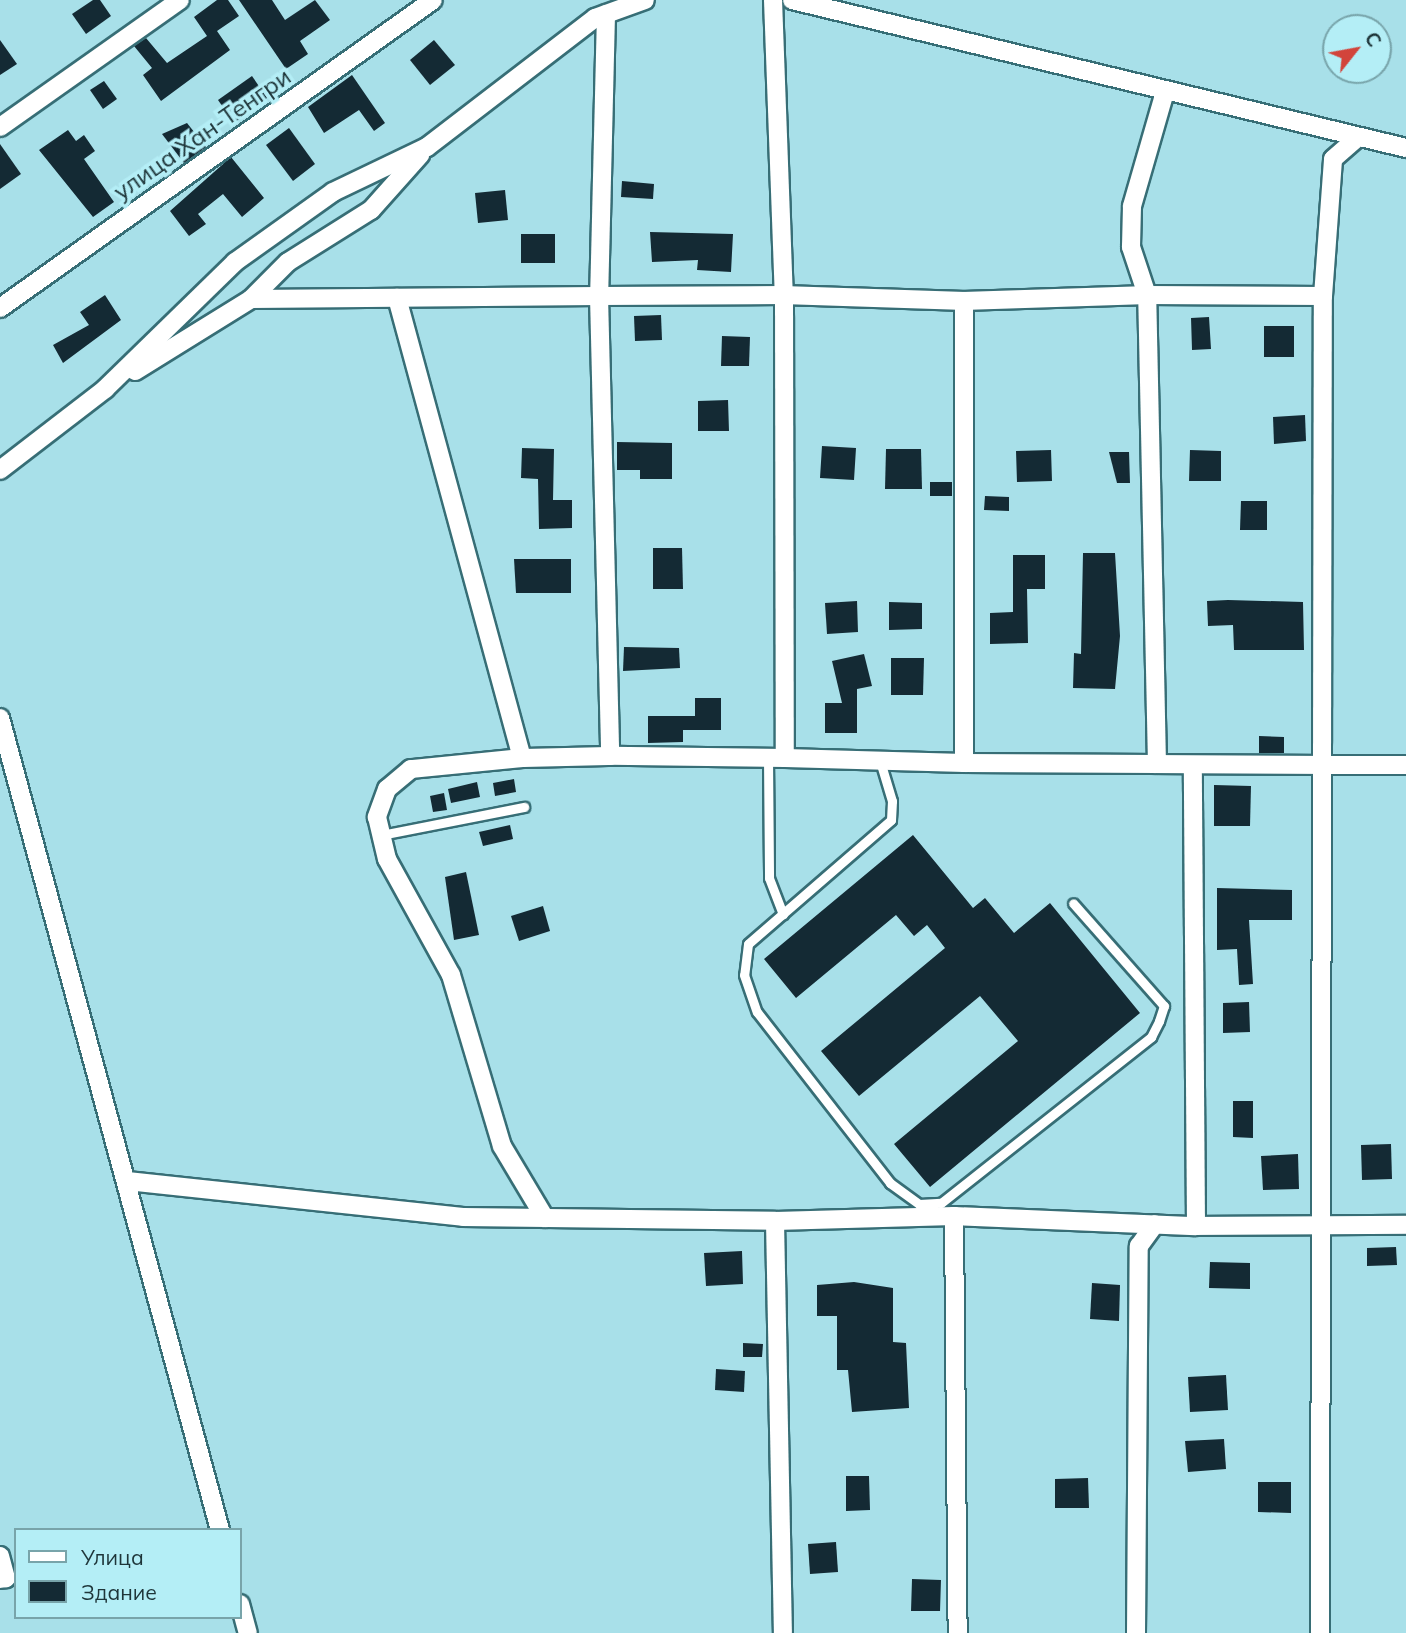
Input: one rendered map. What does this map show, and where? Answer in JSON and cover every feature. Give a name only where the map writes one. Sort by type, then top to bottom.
[{"type":"street","points":[[0,127],[180,0]]},
{"type":"street","name":"улица Хан-Тенгри","points":[[0,308],[433,0]]},
{"type":"street","points":[[0,470],[105,389],[251,299],[288,262],[371,210],[427,148],[606,14],[645,0]]},
{"type":"street","points":[[773,0],[785,295],[777,758]]},
{"type":"street","points":[[792,0],[1356,139],[1406,148]]},
{"type":"street","points":[[606,14],[599,296],[610,756]]},
{"type":"street","points":[[1157,764],[1147,295],[1131,247],[1132,206],[1165,92]]},
{"type":"street","points":[[1320,1633],[1323,296],[1333,159],[1356,139]]},
{"type":"street","points":[[105,389],[235,262],[333,192],[427,148]]},
{"type":"street","points":[[251,299],[785,295],[964,301],[1147,295],[1323,296]]},
{"type":"street","points":[[397,298],[523,758]]},
{"type":"street","points":[[964,301],[964,763]]},
{"type":"street","points":[[0,718],[219,1528]]},
{"type":"street","points":[[545,1218],[502,1146],[451,975],[387,859],[377,817],[387,789],[411,769],[523,758],[610,756],[964,763],[1406,765]]},
{"type":"street","points":[[1193,765],[1196,1226]]},
{"type":"street","points":[[127,1181],[463,1216],[775,1222],[954,1216],[1196,1226],[1406,1225]]},
{"type":"street","points":[[954,1216],[958,1633]]},
{"type":"street","points":[[775,1222],[783,1633]]},
{"type":"street","points":[[1136,1633],[1139,1246],[1155,1224]]},
{"type":"street","points":[[0,1556],[6,1578],[0,1579]]},
{"type":"street","points":[[242,1611],[248,1633]]},
{"type":"lane","points":[[777,758],[769,878],[783,915]]},
{"type":"lane","points":[[880,761],[892,801],[891,820],[748,944],[744,975],[757,1012],[890,1183],[919,1204],[940,1203],[1151,1037],[1160,1021],[1164,1006],[1073,903]]},
{"type":"lane","points":[[381,835],[524,807]]},
{"type":"building","points":[[93,0],[100,0],[111,16],[86,34],[72,14]]},
{"type":"building","points":[[217,0],[228,0],[239,16],[217,31],[230,50],[161,101],[143,75],[152,68],[134,46],[146,38],[167,63],[207,36],[194,17]]},
{"type":"building","points":[[239,0],[272,0],[285,20],[315,0],[330,20],[300,41],[308,54],[286,69]]},
{"type":"building","points":[[0,40],[17,64],[0,75]]},
{"type":"building","points":[[434,40],[455,65],[430,85],[410,60]]},
{"type":"building","points":[[352,75],[385,123],[374,131],[359,110],[324,133],[308,107]]},
{"type":"building","points":[[252,76],[267,98],[234,123],[218,100]]},
{"type":"building","points":[[104,81],[117,99],[103,109],[90,90]]},
{"type":"building","points":[[187,123],[206,147],[184,163],[162,134]]},
{"type":"building","points":[[289,128],[315,164],[293,181],[266,145]]},
{"type":"building","points":[[68,130],[76,141],[84,135],[95,151],[84,159],[114,202],[93,217],[39,150]]},
{"type":"building","points":[[0,144],[21,174],[0,189]]},
{"type":"building","points":[[231,157],[264,198],[242,217],[223,194],[198,214],[206,224],[189,236],[170,211]]},
{"type":"building","points":[[622,181],[654,184],[653,199],[621,197]]},
{"type":"building","points":[[505,190],[508,220],[478,223],[475,193]]},
{"type":"building","points":[[650,232],[733,234],[731,272],[697,270],[698,260],[652,262]]},
{"type":"building","points":[[521,234],[555,234],[555,263],[521,263]]},
{"type":"building","points":[[105,295],[121,320],[63,363],[53,345],[89,325],[80,312]]},
{"type":"building","points":[[661,315],[662,340],[635,341],[634,316]]},
{"type":"building","points":[[1209,317],[1211,349],[1192,350],[1191,318]]},
{"type":"building","points":[[1264,326],[1294,326],[1294,357],[1264,357]]},
{"type":"building","points":[[722,336],[750,337],[749,366],[721,366]]},
{"type":"building","points":[[728,400],[729,431],[698,431],[698,401]]},
{"type":"building","points":[[1305,415],[1306,441],[1274,444],[1273,417]]},
{"type":"building","points":[[617,442],[672,443],[672,479],[640,479],[640,470],[617,470]]},
{"type":"building","points":[[822,446],[856,448],[854,480],[820,478]]},
{"type":"building","points":[[522,448],[554,449],[553,500],[572,500],[572,528],[539,529],[538,479],[521,478]]},
{"type":"building","points":[[886,449],[921,449],[922,489],[885,489]]},
{"type":"building","points":[[1051,450],[1052,481],[1017,482],[1016,451]]},
{"type":"building","points":[[1190,450],[1221,451],[1221,481],[1189,481]]},
{"type":"building","points":[[1109,452],[1129,452],[1130,483],[1117,483]]},
{"type":"building","points":[[930,482],[952,482],[952,496],[930,496]]},
{"type":"building","points":[[985,496],[1009,497],[1009,511],[984,510]]},
{"type":"building","points":[[1241,501],[1267,501],[1267,530],[1240,530]]},
{"type":"building","points":[[653,548],[682,548],[683,589],[653,589]]},
{"type":"building","points":[[1083,553],[1115,553],[1120,636],[1115,689],[1073,688],[1074,653],[1081,654]]},
{"type":"building","points":[[1013,555],[1045,555],[1045,589],[1027,589],[1028,643],[990,644],[990,613],[1013,612]]},
{"type":"building","points":[[514,559],[571,559],[571,593],[516,593]]},
{"type":"building","points":[[857,601],[858,632],[827,634],[825,603]]},
{"type":"building","points":[[1207,601],[1303,602],[1304,650],[1234,650],[1233,625],[1208,626]]},
{"type":"building","points":[[889,602],[922,603],[922,629],[889,630]]},
{"type":"building","points":[[624,647],[679,648],[680,668],[623,671]]},
{"type":"building","points":[[864,654],[872,686],[857,689],[857,733],[825,733],[825,703],[842,703],[832,661]]},
{"type":"building","points":[[891,658],[924,658],[923,695],[891,695]]},
{"type":"building","points":[[695,698],[721,698],[721,730],[683,730],[683,742],[648,743],[648,716],[695,716]]},
{"type":"building","points":[[1259,736],[1284,737],[1284,753],[1259,753]]},
{"type":"building","points":[[514,779],[516,792],[495,796],[493,783]]},
{"type":"building","points":[[477,782],[480,797],[451,803],[448,789]]},
{"type":"building","points":[[1214,785],[1251,786],[1250,826],[1214,826]]},
{"type":"building","points":[[444,793],[447,810],[433,812],[430,796]]},
{"type":"building","points":[[510,825],[513,839],[483,846],[479,832]]},
{"type":"building","points":[[913,835],[973,908],[985,898],[1014,933],[1050,903],[1140,1013],[930,1187],[894,1144],[1018,1041],[980,996],[859,1096],[821,1051],[945,948],[927,925],[914,936],[896,915],[796,998],[764,959]]},
{"type":"building","points":[[466,872],[479,935],[454,940],[445,877]]},
{"type":"building","points":[[1217,888],[1292,890],[1292,920],[1249,920],[1253,984],[1239,985],[1237,949],[1217,950]]},
{"type":"building","points":[[543,906],[550,931],[519,941],[511,916]]},
{"type":"building","points":[[1249,1002],[1250,1032],[1223,1033],[1223,1003]]},
{"type":"building","points":[[1233,1101],[1253,1101],[1253,1138],[1233,1137]]},
{"type":"building","points":[[1391,1144],[1392,1179],[1362,1180],[1361,1145]]},
{"type":"building","points":[[1298,1154],[1299,1189],[1263,1190],[1261,1156]]},
{"type":"building","points":[[1396,1247],[1397,1265],[1367,1266],[1367,1248]]},
{"type":"building","points":[[742,1251],[743,1284],[706,1286],[704,1253]]},
{"type":"building","points":[[1210,1262],[1250,1263],[1250,1289],[1209,1288]]},
{"type":"building","points":[[854,1282],[893,1288],[893,1342],[906,1343],[909,1408],[852,1412],[848,1370],[837,1370],[837,1316],[817,1316],[817,1285]]},
{"type":"building","points":[[1092,1283],[1120,1285],[1119,1321],[1090,1319]]},
{"type":"building","points":[[743,1343],[763,1344],[762,1357],[743,1357]]},
{"type":"building","points":[[716,1369],[745,1371],[744,1392],[715,1390]]},
{"type":"building","points":[[1226,1375],[1228,1410],[1190,1412],[1188,1377]]},
{"type":"building","points":[[1224,1439],[1226,1469],[1188,1472],[1185,1441]]},
{"type":"building","points":[[846,1476],[869,1476],[870,1510],[846,1511]]},
{"type":"building","points":[[1088,1478],[1089,1508],[1055,1508],[1055,1479]]},
{"type":"building","points":[[1258,1482],[1291,1482],[1291,1513],[1258,1512]]},
{"type":"building","points":[[836,1542],[838,1572],[810,1574],[808,1544]]},
{"type":"building","points":[[912,1579],[941,1580],[940,1611],[911,1611]]}]
